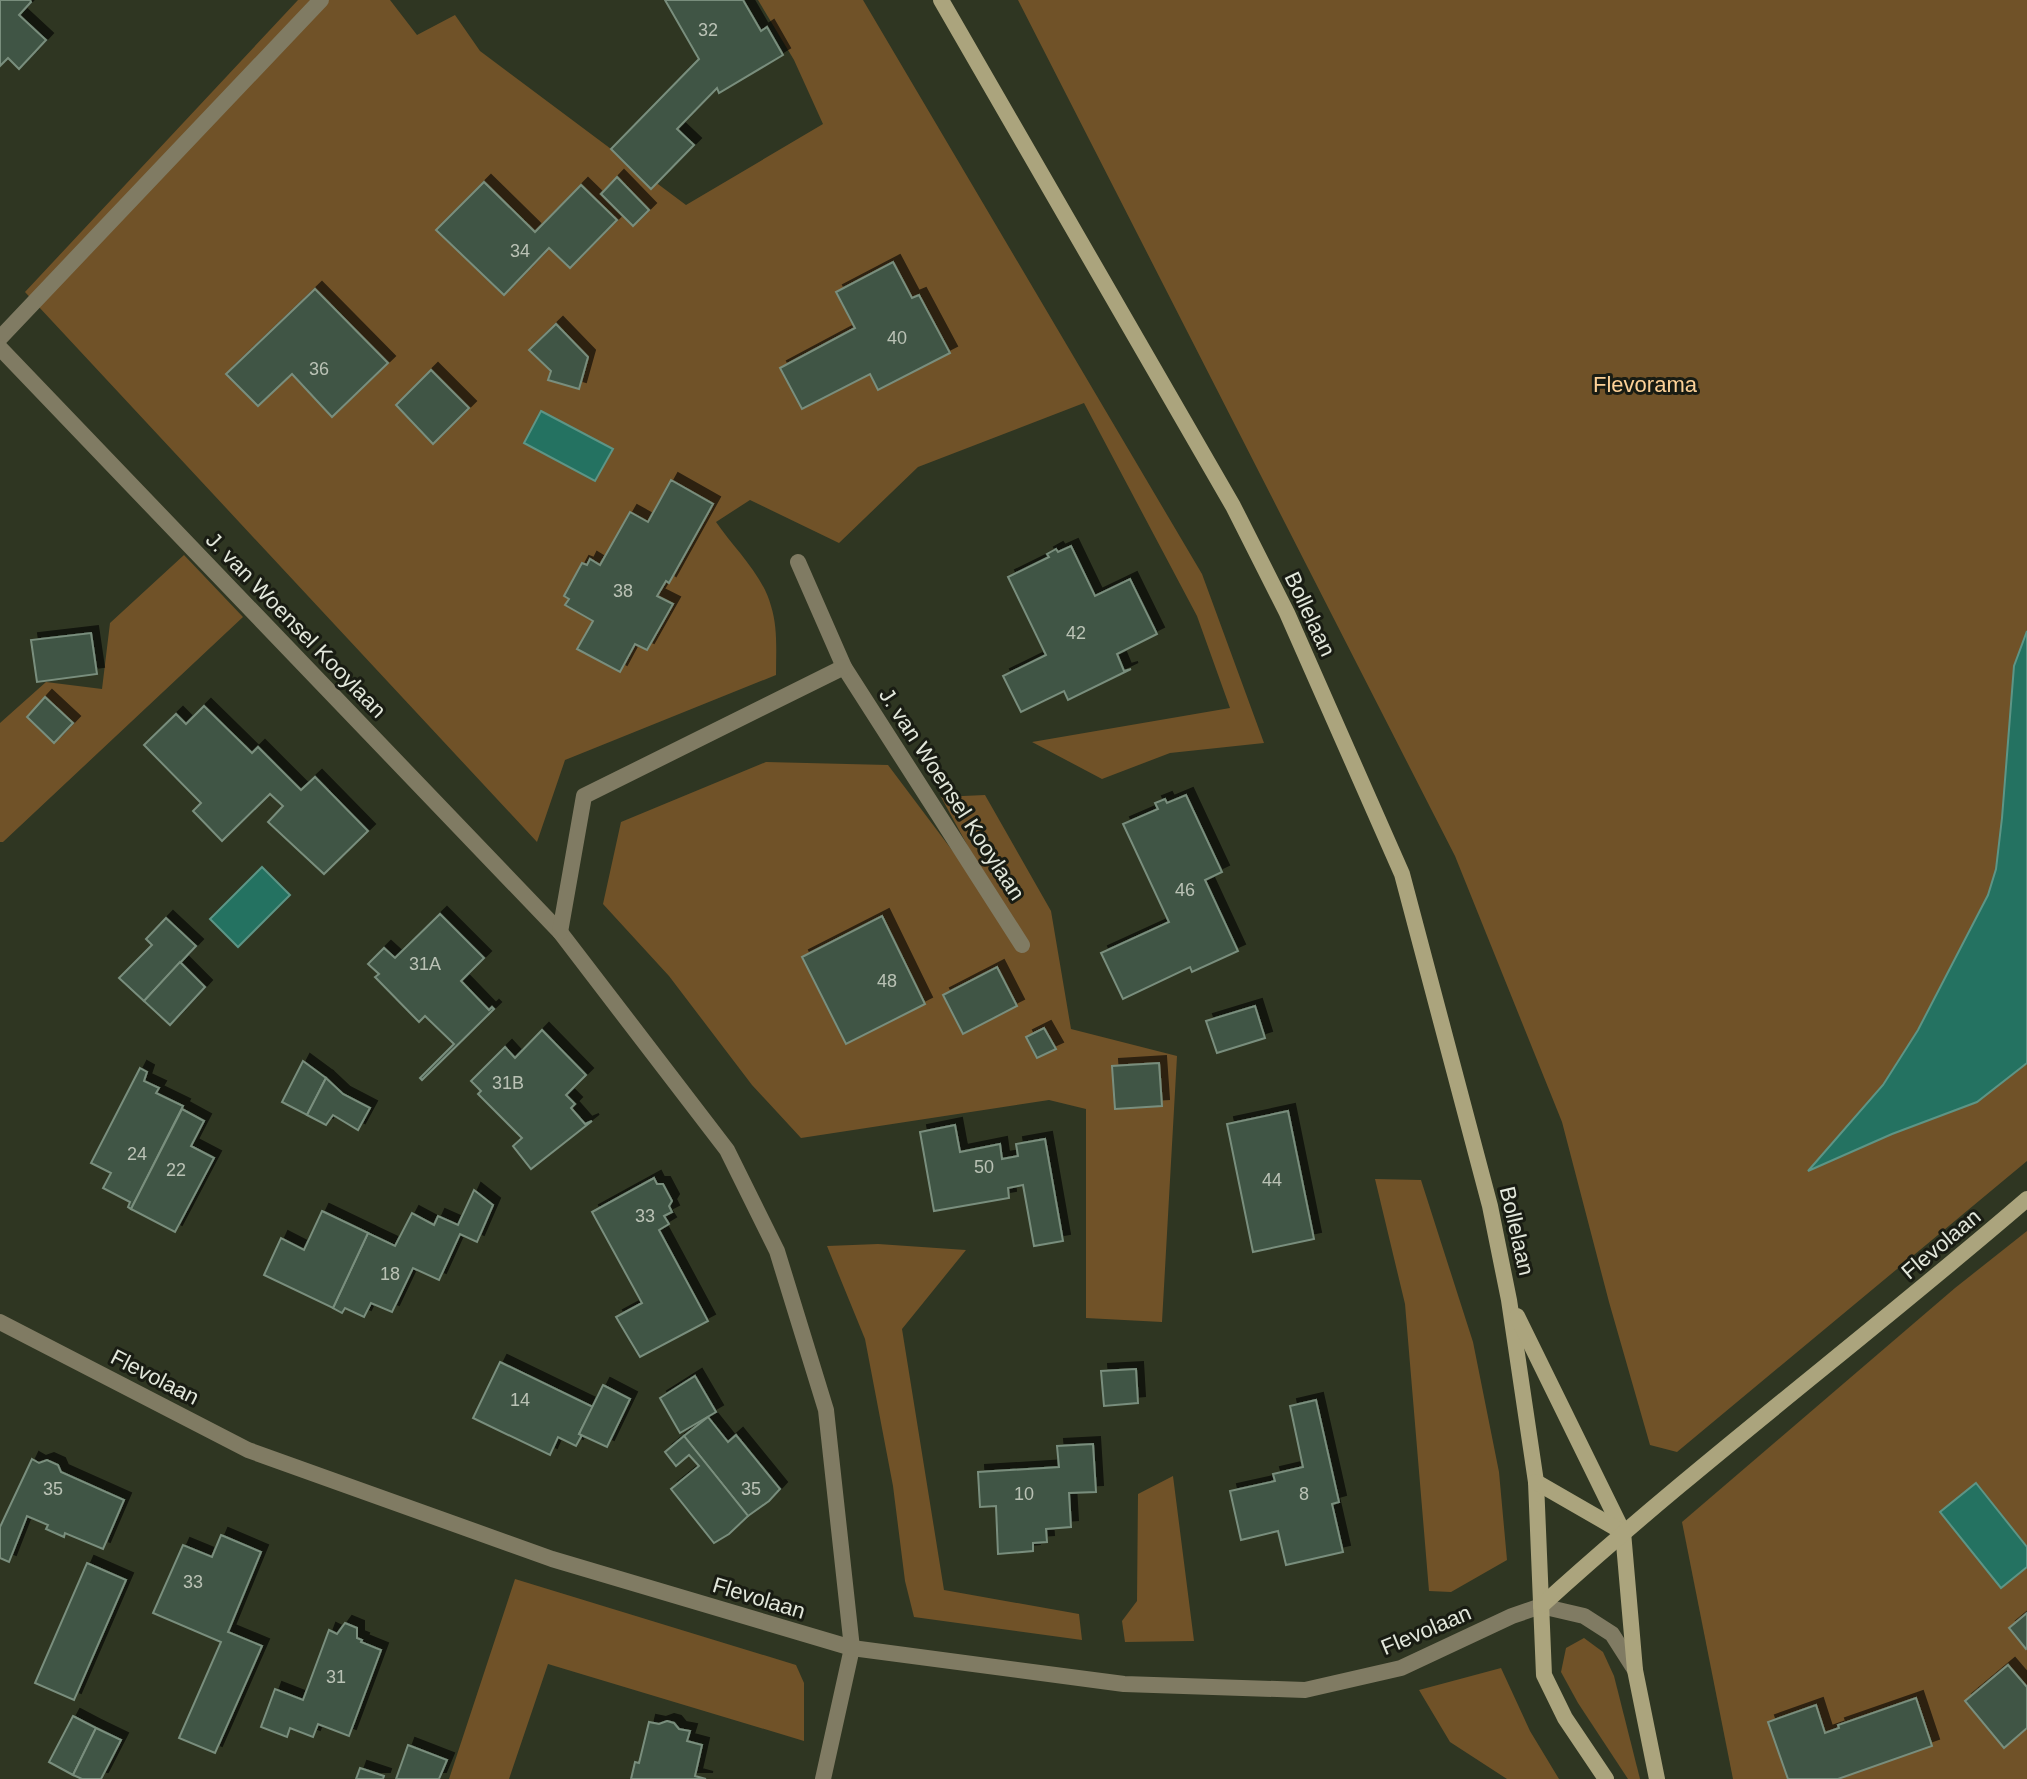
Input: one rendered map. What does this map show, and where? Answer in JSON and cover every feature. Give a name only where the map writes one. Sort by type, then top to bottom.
[{"type":"main road","name":"Bollelaan","points":[[941,0],[1233,506],[1287,613],[1402,874],[1490,1206],[1509,1300],[1536,1482],[1544,1675],[1565,1718],[1606,1779]]},
{"type":"main road","name":"Flevolaan","points":[[1541,1606],[1623,1532],[1920,1291],[2027,1199]]},
{"type":"main road","name":"Bollelaan","points":[[1509,1300],[1623,1532]]},
{"type":"main road","points":[[1536,1482],[1623,1532],[1635,1670],[1657,1779]]},
{"type":"street","points":[[0,338],[321,0]]},
{"type":"street","name":"J. van Woensel Kooylaan","points":[[0,348],[560,932],[727,1150],[777,1251],[826,1410],[852,1648],[823,1779]]},
{"type":"street","name":"J. van Woensel Kooylaan","points":[[798,562],[844,667],[1022,945]]},
{"type":"street","points":[[560,932],[584,796],[844,667]]},
{"type":"street","name":"Flevolaan","points":[[0,1322],[248,1450],[552,1559],[852,1648],[1124,1684],[1305,1690],[1401,1668],[1512,1616],[1541,1606]]},
{"type":"street","points":[[1541,1606],[1584,1616],[1612,1634],[1635,1670]]},
{"type":"green space","points":[[298,0],[390,0],[417,35],[455,15],[480,51],[686,205],[823,124],[794,60],[758,0],[863,0],[1202,574],[1264,743],[1170,753],[1102,779],[1032,742],[1230,708],[1197,616],[1084,403],[918,467],[839,543],[750,500],[716,522],[755,572],[767,595],[775,623],[776,675],[565,760],[537,842],[25,292]]},
{"type":"green space","name":"Flevorama","points":[[1018,0],[2027,0],[2027,1161],[1677,1452],[1650,1445],[1562,1122],[1455,856]]},
{"type":"green space","points":[[184,555],[243,617],[0,842],[0,723],[46,682],[102,689],[110,623]]},
{"type":"green space","points":[[766,762],[888,765],[1018,938],[941,797],[985,795],[1051,911],[1071,1029],[1177,1056],[1162,1322],[1086,1318],[1086,1109],[1049,1100],[801,1138],[752,1085],[669,976],[603,904],[621,822]]},
{"type":"green space","points":[[1375,1179],[1421,1180],[1473,1342],[1499,1472],[1507,1560],[1451,1592],[1429,1591],[1405,1304]]},
{"type":"green space","points":[[2027,1231],[2027,1779],[1733,1779],[1682,1522],[1955,1288]]},
{"type":"green space","points":[[878,1244],[966,1250],[902,1329],[944,1590],[1079,1614],[1082,1640],[914,1617],[905,1581],[893,1486],[865,1339],[827,1246]]},
{"type":"green space","points":[[1173,1476],[1194,1641],[1125,1642],[1122,1621],[1137,1601],[1138,1494]]},
{"type":"green space","points":[[515,1579],[796,1665],[804,1683],[804,1741],[548,1664],[509,1779],[449,1779]]},
{"type":"green space","points":[[1584,1638],[1603,1652],[1614,1676],[1640,1779],[1628,1779],[1561,1672],[1566,1648]]},
{"type":"green space","points":[[1501,1668],[1530,1731],[1559,1779],[1507,1779],[1450,1742],[1419,1690]]},
{"type":"water","points":[[541,411],[613,449],[595,481],[524,443]]},
{"type":"water","points":[[2027,631],[2027,1063],[1977,1102],[1892,1134],[1808,1171],[1883,1085],[1918,1030],[1988,895],[1996,869],[2002,818],[2014,666]]},
{"type":"water","points":[[262,867],[290,895],[238,947],[210,919]]},
{"type":"water","points":[[1976,1483],[2027,1547],[2027,1567],[2001,1588],[1940,1512]]},
{"type":"building","points":[[0,0],[30,0],[19,15],[46,40],[19,69],[8,58],[0,66]]},
{"type":"building","points":[[665,0],[743,0],[761,31],[767,27],[783,55],[719,93],[717,88],[677,129],[694,145],[651,189],[611,149],[699,59]]},
{"type":"building","points":[[617,177],[649,210],[633,226],[601,194]]},
{"type":"building","points":[[484,182],[535,232],[581,185],[617,220],[570,268],[549,248],[504,295],[436,230]]},
{"type":"building","points":[[893,262],[912,298],[919,295],[950,353],[878,390],[870,374],[802,409],[780,368],[855,328],[836,292]]},
{"type":"building","points":[[315,289],[388,363],[332,417],[292,374],[258,406],[226,374]]},
{"type":"building","points":[[556,324],[588,357],[579,389],[548,380],[551,371],[529,350]]},
{"type":"building","points":[[431,370],[469,408],[433,444],[396,405]]},
{"type":"building","points":[[671,480],[713,504],[669,583],[666,581],[657,596],[673,604],[647,650],[635,644],[620,672],[577,649],[593,621],[565,605],[569,599],[564,596],[582,563],[587,565],[590,559],[600,565],[630,512],[648,522]]},
{"type":"building","points":[[1071,546],[1095,596],[1130,579],[1157,634],[1117,654],[1124,671],[1131,669],[1068,700],[1064,691],[1021,712],[1003,676],[1046,655],[1008,577],[1049,557],[1047,554],[1056,549],[1058,552]]},
{"type":"building","points":[[91,633],[97,674],[37,682],[31,640]]},
{"type":"building","points":[[45,697],[73,723],[54,743],[27,717]]},
{"type":"building","points":[[204,706],[252,753],[258,747],[301,790],[315,777],[368,831],[324,874],[268,822],[283,806],[270,794],[222,841],[193,811],[201,803],[144,745],[176,714],[186,724]]},
{"type":"building","points":[[1186,795],[1222,872],[1205,880],[1238,951],[1192,972],[1190,967],[1123,999],[1101,953],[1169,922],[1123,824],[1158,809],[1155,803],[1165,799],[1167,803]]},
{"type":"building","points":[[440,914],[484,958],[461,981],[489,1010],[494,1009],[422,1080],[420,1078],[454,1044],[425,1016],[419,1022],[375,977],[379,974],[368,964],[384,948],[395,958]]},
{"type":"building","points":[[882,916],[925,1004],[846,1044],[802,957]]},
{"type":"building","points":[[166,918],[196,946],[144,1001],[119,978],[152,945],[146,939]]},
{"type":"building","points":[[180,962],[205,987],[170,1025],[144,1001]]},
{"type":"building","points":[[997,967],[1017,1006],[963,1034],[943,995]]},
{"type":"building","points":[[1255,1006],[1265,1038],[1217,1053],[1206,1021]]},
{"type":"building","points":[[1044,1028],[1056,1049],[1037,1058],[1026,1037]]},
{"type":"building","points":[[542,1030],[586,1075],[566,1095],[575,1104],[571,1108],[585,1124],[592,1121],[531,1169],[513,1146],[522,1138],[478,1094],[481,1091],[471,1081],[505,1047],[515,1058]]},
{"type":"building","points":[[303,1061],[326,1078],[307,1115],[282,1102]]},
{"type":"building","points":[[1159,1063],[1162,1106],[1115,1109],[1112,1066]]},
{"type":"building","points":[[140,1068],[147,1072],[144,1081],[159,1088],[156,1093],[183,1106],[131,1209],[128,1207],[130,1202],[103,1188],[111,1173],[91,1163]]},
{"type":"building","points":[[326,1078],[343,1094],[370,1108],[358,1130],[333,1115],[326,1125],[307,1115]]},
{"type":"building","points":[[182,1109],[204,1121],[191,1146],[214,1158],[175,1232],[131,1209]]},
{"type":"building","points":[[1288,1111],[1314,1239],[1253,1252],[1227,1124]]},
{"type":"building","points":[[955,1125],[960,1152],[1000,1144],[1002,1159],[1018,1156],[1016,1144],[1045,1139],[1063,1241],[1034,1246],[1023,1185],[1008,1188],[1009,1198],[934,1211],[920,1132]]},
{"type":"building","points":[[654,1178],[657,1184],[663,1184],[672,1201],[669,1206],[672,1212],[664,1216],[669,1224],[659,1230],[708,1321],[640,1357],[616,1317],[642,1303],[592,1212]]},
{"type":"building","points":[[474,1190],[493,1205],[477,1242],[460,1234],[439,1280],[413,1268],[392,1312],[371,1303],[364,1317],[345,1308],[342,1313],[333,1308],[368,1233],[395,1246],[412,1213],[434,1225],[438,1216],[458,1225]]},
{"type":"building","points":[[322,1211],[368,1233],[333,1308],[264,1275],[281,1238],[304,1250]]},
{"type":"building","points":[[500,1362],[593,1407],[576,1446],[558,1437],[550,1455],[473,1418]]},
{"type":"building","points":[[1136,1369],[1138,1403],[1104,1406],[1101,1371]]},
{"type":"building","points":[[695,1376],[716,1412],[680,1433],[660,1398]]},
{"type":"building","points":[[603,1385],[630,1399],[607,1447],[579,1434]]},
{"type":"building","points":[[1316,1400],[1339,1502],[1332,1504],[1343,1552],[1286,1565],[1278,1531],[1241,1540],[1230,1491],[1275,1481],[1273,1474],[1303,1467],[1290,1406]]},
{"type":"building","points":[[708,1417],[728,1442],[736,1435],[780,1489],[748,1516],[684,1436]]},
{"type":"building","points":[[684,1436],[748,1516],[714,1543],[671,1489],[699,1466],[689,1455],[676,1466],[665,1452]]},
{"type":"building","points":[[1093,1444],[1096,1492],[1069,1493],[1071,1527],[1046,1529],[1047,1542],[1033,1543],[1033,1551],[998,1554],[996,1506],[980,1507],[978,1472],[1059,1467],[1057,1446]]},
{"type":"building","points":[[32,1459],[39,1463],[47,1460],[58,1465],[61,1472],[124,1500],[103,1549],[65,1533],[64,1537],[46,1529],[48,1525],[27,1516],[9,1562],[0,1558],[0,1527]]},
{"type":"building","points":[[221,1535],[261,1552],[228,1632],[262,1646],[215,1753],[179,1738],[221,1642],[153,1613],[183,1545],[212,1557]]},
{"type":"building","points":[[87,1563],[126,1580],[74,1700],[35,1683]]},
{"type":"building","points":[[2027,1613],[2027,1648],[2026,1649],[2009,1628]]},
{"type":"building","points":[[345,1623],[357,1628],[357,1638],[361,1642],[381,1650],[349,1736],[318,1724],[313,1737],[290,1728],[287,1737],[261,1727],[275,1689],[303,1700],[329,1630],[337,1634]]},
{"type":"building","points":[[2008,1665],[2027,1687],[2027,1728],[2004,1748],[1965,1701]]},
{"type":"building","points":[[1916,1698],[1932,1746],[1838,1779],[1788,1779],[1768,1722],[1816,1705],[1825,1733],[1839,1728],[1838,1725]]},
{"type":"building","points":[[73,1716],[96,1728],[73,1775],[49,1762]]},
{"type":"building","points":[[667,1721],[679,1729],[690,1731],[687,1741],[702,1745],[695,1776],[706,1779],[631,1779],[635,1762],[639,1763],[649,1722],[659,1724]]},
{"type":"building","points":[[96,1728],[121,1740],[101,1779],[82,1779],[73,1775]]},
{"type":"building","points":[[408,1745],[447,1760],[439,1779],[396,1779]]},
{"type":"building","points":[[360,1768],[384,1776],[383,1779],[356,1779]]}]
